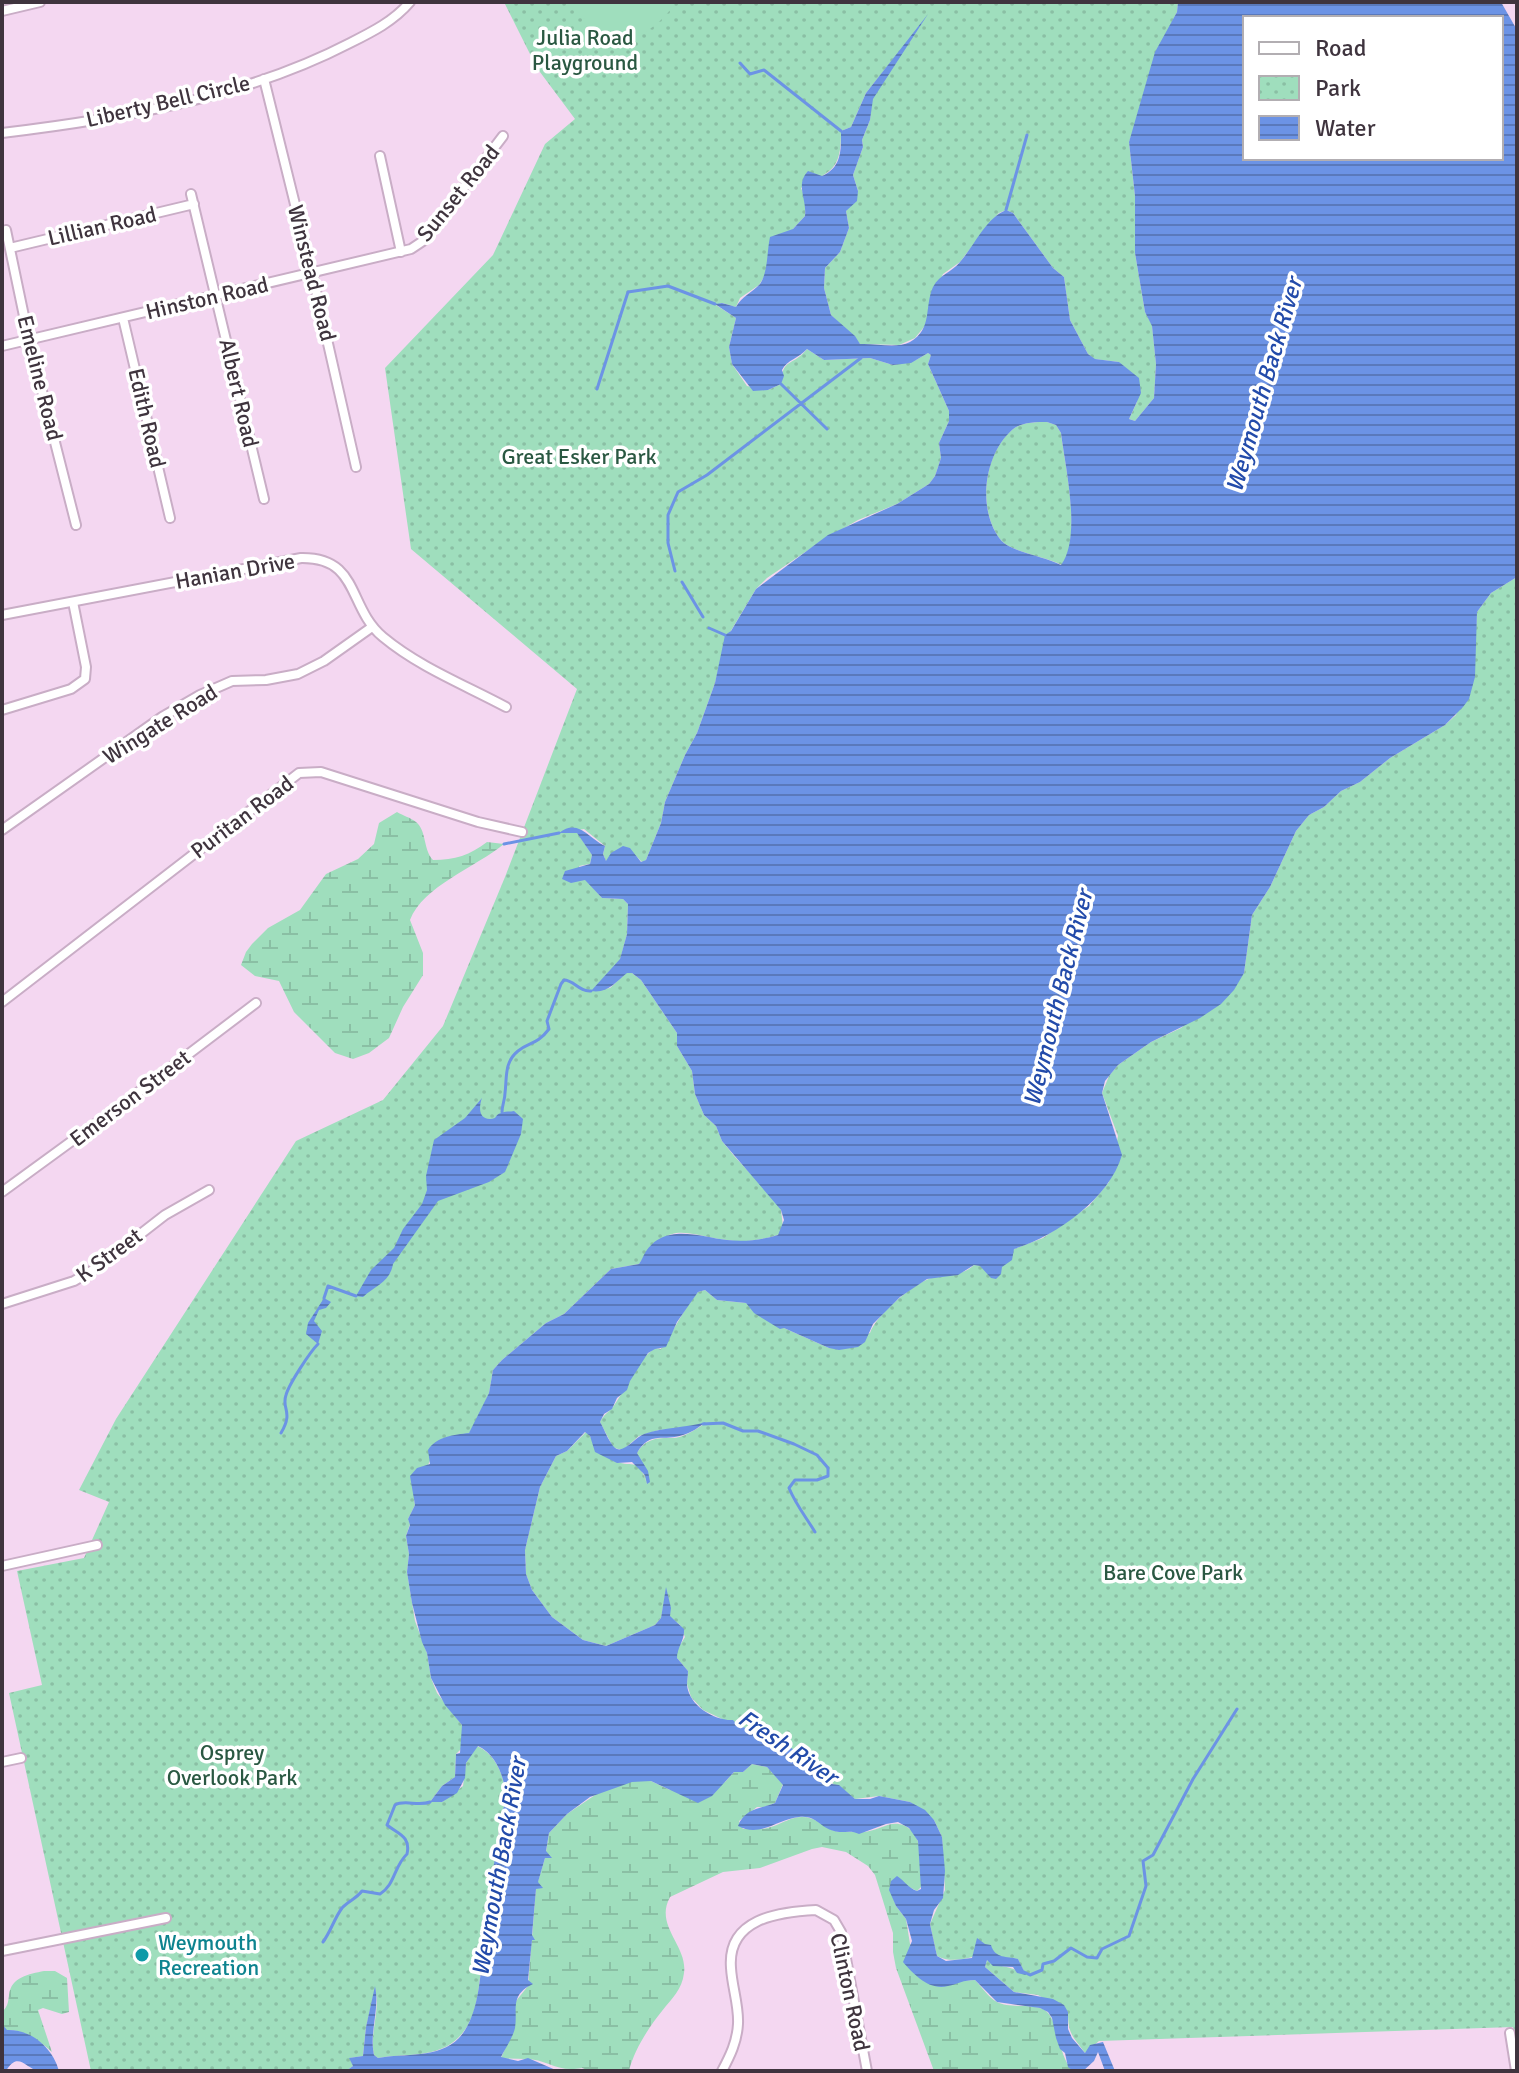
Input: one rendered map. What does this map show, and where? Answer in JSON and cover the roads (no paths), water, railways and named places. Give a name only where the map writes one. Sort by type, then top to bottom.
[{"type":"street","points":[[2,11],[40,2]]},
{"type":"street","name":"Liberty Bell Circle","points":[[2,133],[187,101],[264,79],[357,40],[390,21],[410,2]]},
{"type":"street","name":"Winstead Road","points":[[264,79],[356,467]]},
{"type":"street","name":"Sunset Road","points":[[411,249],[423,241],[503,136]]},
{"type":"street","points":[[380,156],[401,252]]},
{"type":"street","name":"Albert Road","points":[[191,194],[264,499]]},
{"type":"street","name":"Lillian Road","points":[[10,248],[194,204]]},
{"type":"street","name":"Emeline Road","points":[[6,230],[29,340],[76,525]]},
{"type":"street","name":"Hinston Road","points":[[2,346],[411,249]]},
{"type":"street","name":"Edith Road","points":[[123,318],[170,518]]},
{"type":"street","name":"Hanian Drive","points":[[2,615],[285,561],[318,558],[339,568],[347,577],[372,627],[413,658],[506,707]]},
{"type":"street","points":[[2,710],[71,689],[85,679],[86,667],[73,602]]},
{"type":"street","name":"Wingate Road","points":[[2,830],[162,717],[200,695],[232,681],[298,674],[324,661],[372,627]]},
{"type":"street","name":"Puritan Road","points":[[2,1002],[299,773],[321,772],[478,822],[522,832]]},
{"type":"street","name":"Emerson Street","points":[[2,1192],[256,1003]]},
{"type":"street","name":"K Street","points":[[2,1304],[74,1281],[98,1267],[165,1215],[209,1190]]},
{"type":"street","points":[[2,1566],[97,1545]]},
{"type":"street","points":[[2,1762],[21,1758]]},
{"type":"street","name":"Clinton Road","points":[[722,2071],[736,2042],[738,2025],[730,1956],[735,1938],[758,1920],[816,1910],[834,1920],[841,1932],[867,2071]]},
{"type":"street","points":[[2,1951],[166,1918]]},
{"type":"street","points":[[1510,2033],[1516,2071]]},
{"type":"water","points":[[1178,2],[1501,2],[1517,30],[1517,577],[1491,593],[1477,612],[1475,677],[1469,699],[1445,725],[1390,758],[1309,815],[1296,831],[1270,887],[1252,915],[1244,973],[1234,990],[1221,1004],[1200,1018],[1151,1042],[1118,1065],[1105,1081],[1102,1093],[1122,1155],[1106,1186],[1079,1214],[1047,1235],[1014,1249],[1012,1260],[1002,1267],[996,1279],[974,1265],[958,1275],[927,1279],[900,1297],[873,1324],[865,1342],[858,1347],[829,1348],[780,1329],[754,1313],[746,1303],[717,1300],[705,1290],[698,1292],[677,1322],[666,1347],[648,1353],[627,1390],[617,1398],[600,1422],[612,1444],[620,1449],[644,1434],[706,1422],[686,1434],[652,1439],[642,1446],[637,1453],[648,1471],[650,1482],[647,1484],[645,1475],[632,1462],[617,1463],[595,1452],[590,1436],[585,1432],[567,1451],[556,1456],[540,1487],[525,1550],[526,1574],[532,1590],[552,1617],[583,1640],[606,1646],[655,1625],[661,1618],[666,1587],[670,1616],[684,1629],[677,1658],[688,1671],[689,1693],[698,1706],[718,1718],[733,1720],[739,1727],[762,1729],[807,1759],[832,1784],[839,1785],[855,1799],[879,1796],[910,1802],[925,1810],[942,1837],[945,1871],[943,1898],[934,1910],[930,1924],[937,1956],[946,1961],[972,1958],[977,1938],[991,1945],[998,1955],[1018,1959],[1026,1975],[1017,1973],[1013,1967],[993,1966],[987,1960],[985,1967],[1014,1992],[1053,1999],[1064,2005],[1072,2038],[1085,2053],[1090,2045],[1103,2042],[1115,2071],[1105,2071],[1098,2052],[1094,2061],[1083,2071],[1073,2071],[1068,2067],[1048,2012],[997,2002],[975,1980],[941,1987],[929,1984],[917,1977],[903,1962],[912,1941],[906,1919],[889,1890],[891,1881],[897,1876],[914,1890],[921,1889],[918,1841],[909,1828],[898,1822],[859,1834],[837,1832],[805,1817],[791,1818],[754,1830],[738,1826],[749,1812],[775,1803],[783,1785],[767,1767],[752,1764],[743,1772],[734,1772],[712,1796],[698,1803],[651,1781],[632,1782],[590,1797],[567,1814],[549,1833],[546,1851],[552,1858],[545,1858],[538,1882],[543,1888],[536,1889],[532,1935],[535,1940],[532,1940],[528,1980],[533,1984],[520,1993],[516,2003],[515,2028],[501,2057],[518,2061],[528,2058],[558,2071],[346,2071],[353,2066],[349,2058],[363,2056],[375,1986],[373,2046],[374,2055],[378,2058],[441,2049],[451,2045],[465,2030],[479,1989],[482,1954],[489,1928],[488,1891],[505,1801],[500,1770],[489,1753],[478,1746],[466,1763],[465,1778],[457,1793],[442,1802],[430,1802],[442,1786],[455,1777],[462,1725],[445,1705],[431,1678],[412,1603],[406,1536],[410,1525],[408,1519],[415,1505],[410,1476],[417,1468],[430,1464],[428,1450],[436,1442],[469,1433],[489,1393],[493,1370],[502,1360],[546,1323],[564,1314],[611,1269],[639,1264],[653,1243],[672,1234],[734,1241],[753,1240],[778,1235],[784,1220],[781,1210],[704,1115],[695,1094],[692,1071],[677,1046],[677,1033],[641,980],[627,973],[607,989],[591,991],[620,959],[627,934],[628,904],[623,899],[602,898],[585,880],[571,883],[562,879],[565,871],[590,864],[592,855],[577,833],[559,833],[572,828],[583,831],[605,846],[603,854],[606,861],[611,853],[623,846],[630,848],[641,862],[646,860],[661,823],[665,802],[697,733],[715,683],[725,635],[731,631],[756,589],[828,535],[897,504],[929,484],[941,458],[939,443],[949,421],[949,411],[928,364],[931,355],[928,353],[911,363],[893,365],[870,358],[824,360],[807,349],[784,367],[781,384],[768,390],[753,391],[732,364],[729,347],[736,318],[715,304],[736,307],[760,284],[766,268],[770,237],[793,229],[805,216],[804,176],[808,171],[822,176],[837,163],[841,131],[851,127],[866,93],[928,14],[873,99],[870,120],[862,140],[863,147],[853,175],[858,191],[857,201],[846,211],[849,228],[840,252],[825,268],[824,288],[831,315],[860,344],[910,342],[925,324],[933,287],[960,262],[992,220],[1006,210],[1013,213],[1053,268],[1064,277],[1070,320],[1088,354],[1095,359],[1119,362],[1139,378],[1141,393],[1129,419],[1135,421],[1154,398],[1156,364],[1152,326],[1145,312],[1135,253],[1135,196],[1129,142],[1155,52],[1177,12]],"holes":[[[1033,422],[1056,425],[1061,433],[1071,520],[1067,553],[1061,565],[1019,551],[1000,539],[988,513],[986,498],[995,453],[1012,430]]]},
{"type":"water","points":[[482,1098],[480,1112],[483,1117],[492,1119],[503,1112],[514,1111],[523,1119],[521,1134],[505,1172],[489,1182],[438,1201],[393,1264],[386,1279],[363,1297],[356,1296],[371,1270],[394,1248],[403,1229],[422,1204],[434,1140],[465,1118]]},
{"type":"water","points":[[324,1298],[331,1302],[319,1310],[314,1321],[322,1331],[318,1344],[306,1334],[308,1323]]},
{"type":"water","points":[[2,2024],[7,2030],[24,2033],[40,2042],[52,2055],[59,2071],[34,2070],[18,2061],[2,2071]]},
{"type":"waterway","points":[[740,63],[750,74],[764,70],[841,131]]},
{"type":"waterway","points":[[1006,210],[1027,135]]},
{"type":"waterway","points":[[597,389],[628,292],[668,286],[715,304]]},
{"type":"waterway","points":[[675,571],[668,543],[668,515],[678,492],[707,475],[861,358]]},
{"type":"waterway","points":[[781,384],[827,429]]},
{"type":"waterway","points":[[682,582],[703,617]]},
{"type":"waterway","points":[[709,628],[725,635]]},
{"type":"waterway","points":[[504,844],[559,833]]},
{"type":"waterway","points":[[502,1112],[510,1060],[549,1029],[547,1021],[561,984],[564,980],[591,991]]},
{"type":"waterway","points":[[324,1298],[328,1286],[356,1296]]},
{"type":"waterway","points":[[281,1433],[287,1420],[285,1400],[288,1390],[318,1344]]},
{"type":"waterway","points":[[703,1424],[723,1423],[743,1431],[758,1431],[817,1455],[828,1468],[828,1476],[817,1480],[795,1480],[789,1488],[815,1532]]},
{"type":"waterway","points":[[1024,1972],[1030,1975],[1042,1970],[1043,1964],[1054,1961],[1071,1948],[1087,1957],[1097,1958],[1102,1949],[1129,1936],[1146,1886],[1143,1861],[1153,1855],[1193,1779],[1237,1709]]},
{"type":"waterway","points":[[323,1942],[342,1908],[362,1891],[380,1894],[385,1890],[407,1854],[405,1839],[387,1825],[395,1805],[430,1802]]},
{"type":"place","name":"Weymouth Recreation","points":[[142,1955]]},
{"type":"park label","name":"Julia Road Playground","points":[[585,50]]},
{"type":"park label","name":"Great Esker Park","points":[[579,456]]},
{"type":"park label","name":"Bare Cove Park","points":[[1173,1572]]},
{"type":"park label","name":"Osprey Overlook Park","points":[[232,1764]]},
{"type":"water label","name":"Weymouth Back River","points":[[1264,385]]},
{"type":"water label","name":"Weymouth Back River","points":[[1058,998]]},
{"type":"water label","name":"Fresh River","points":[[788,1747]]},
{"type":"water label","name":"Weymouth Back River","points":[[499,1867]]}]
